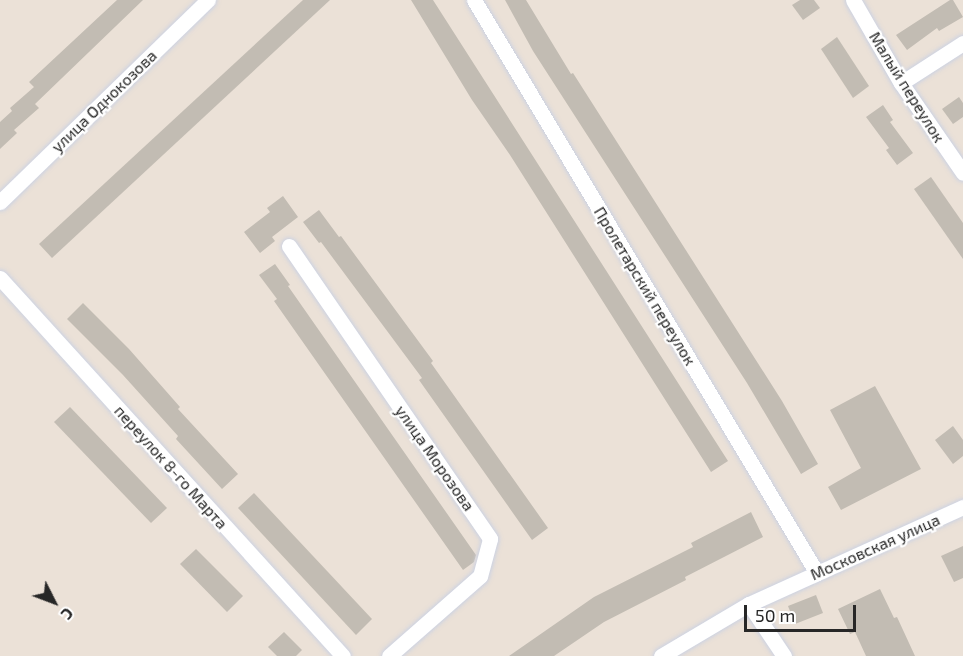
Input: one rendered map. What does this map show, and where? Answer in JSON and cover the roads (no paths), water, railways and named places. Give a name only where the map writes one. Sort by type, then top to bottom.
[{"type":"street","name":"улица Однокозова","points":[[0,202],[208,0]]},
{"type":"street","name":"Пролетарский переулок","points":[[474,0],[817,573]]},
{"type":"street","name":"Малый переулок","points":[[853,0],[901,83],[963,173]]},
{"type":"street","points":[[901,83],[963,44]]},
{"type":"street","name":"улица Морозова","points":[[289,246],[490,539],[480,576],[389,656]]},
{"type":"street","name":"переулок 8-го Марта","points":[[0,278],[343,656]]},
{"type":"street","name":"Московская улица","points":[[661,656],[749,604],[963,507]]},
{"type":"street","points":[[749,604],[784,656]]}]
